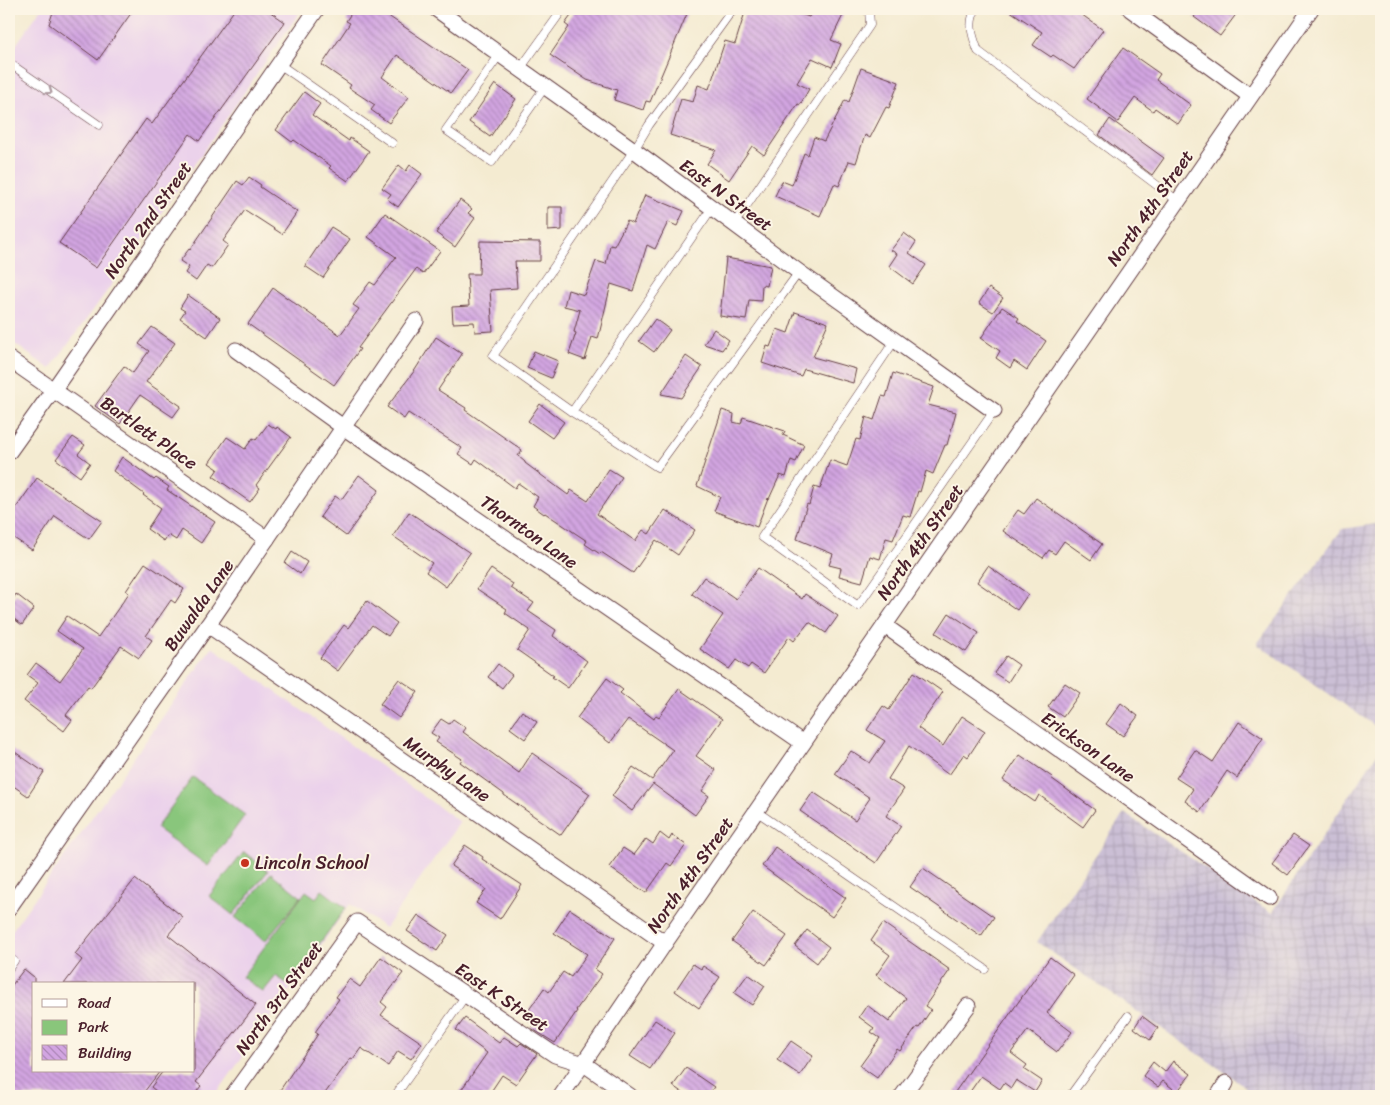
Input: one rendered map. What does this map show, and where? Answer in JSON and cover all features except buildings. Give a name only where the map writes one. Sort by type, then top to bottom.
[{"type":"street","name":"North 2nd Street","points":[[9,452],[54,390],[317,9]]},
{"type":"street","name":"East N Street","points":[[436,9],[634,150],[799,272],[994,410]]},
{"type":"street","points":[[1130,9],[1250,96]]},
{"type":"street","name":"North 4th Street","points":[[561,1096],[1311,9]]},
{"type":"street","name":"Buwalda Lane","points":[[9,908],[208,625],[416,321]]},
{"type":"street","name":"Thornton Lane","points":[[236,350],[344,427],[803,743]]},
{"type":"street","name":"Bartlett Place","points":[[9,358],[267,539]]},
{"type":"street","name":"Murphy Lane","points":[[208,625],[665,943]]},
{"type":"street","name":"Erickson Lane","points":[[885,626],[1269,898]]},
{"type":"street","name":"East K Street","points":[[357,922],[555,1055],[584,1064],[630,1096]]},
{"type":"street","name":"North 3rd Street","points":[[232,1096],[357,922]]},
{"type":"street","points":[[902,1096],[968,1006]]},
{"type":"street","points":[[1218,1096],[1226,1083]]},
{"type":"lane","points":[[520,69],[563,9]]},
{"type":"lane","points":[[733,9],[649,125],[634,150],[493,356],[572,412],[657,467],[799,272]]},
{"type":"lane","points":[[734,224],[870,25],[869,9]]},
{"type":"lane","points":[[976,9],[973,14],[971,31],[978,51],[1178,201]]},
{"type":"lane","points":[[500,54],[446,130],[492,162],[545,86]]},
{"type":"lane","points":[[9,63],[99,125]]},
{"type":"lane","points":[[279,64],[392,144]]},
{"type":"lane","points":[[572,412],[712,208]]},
{"type":"lane","points":[[894,340],[762,537],[858,606],[994,410]]},
{"type":"lane","points":[[756,811],[985,969]]},
{"type":"lane","points":[[9,958],[14,961],[9,968]]},
{"type":"lane","points":[[395,1096],[466,995]]},
{"type":"lane","points":[[1070,1096],[1128,1016]]},
{"type":"shaded area","points":[[41,9],[302,9],[107,291],[50,369],[9,340],[9,55]]},
{"type":"shaded area","points":[[1381,523],[1381,730],[1257,644],[1342,529]]},
{"type":"shaded area","name":"Lincoln School","points":[[212,647],[460,822],[385,928],[350,904],[215,1096],[9,1096],[9,935]]},
{"type":"shaded area","points":[[1381,748],[1381,1096],[1240,1096],[1246,1087],[1037,942],[1124,813],[1272,913]]},
{"type":"green space","points":[[193,777],[245,815],[208,866],[156,828]]},
{"type":"green space","points":[[244,852],[268,871],[233,915],[209,896]]},
{"type":"green space","points":[[271,873],[301,897],[265,941],[235,917]]},
{"type":"green space","points":[[322,890],[346,908],[289,985],[276,976],[263,992],[242,977],[306,891],[316,898]]},
{"type":"place","name":"Lincoln School","points":[[245,863]]}]
